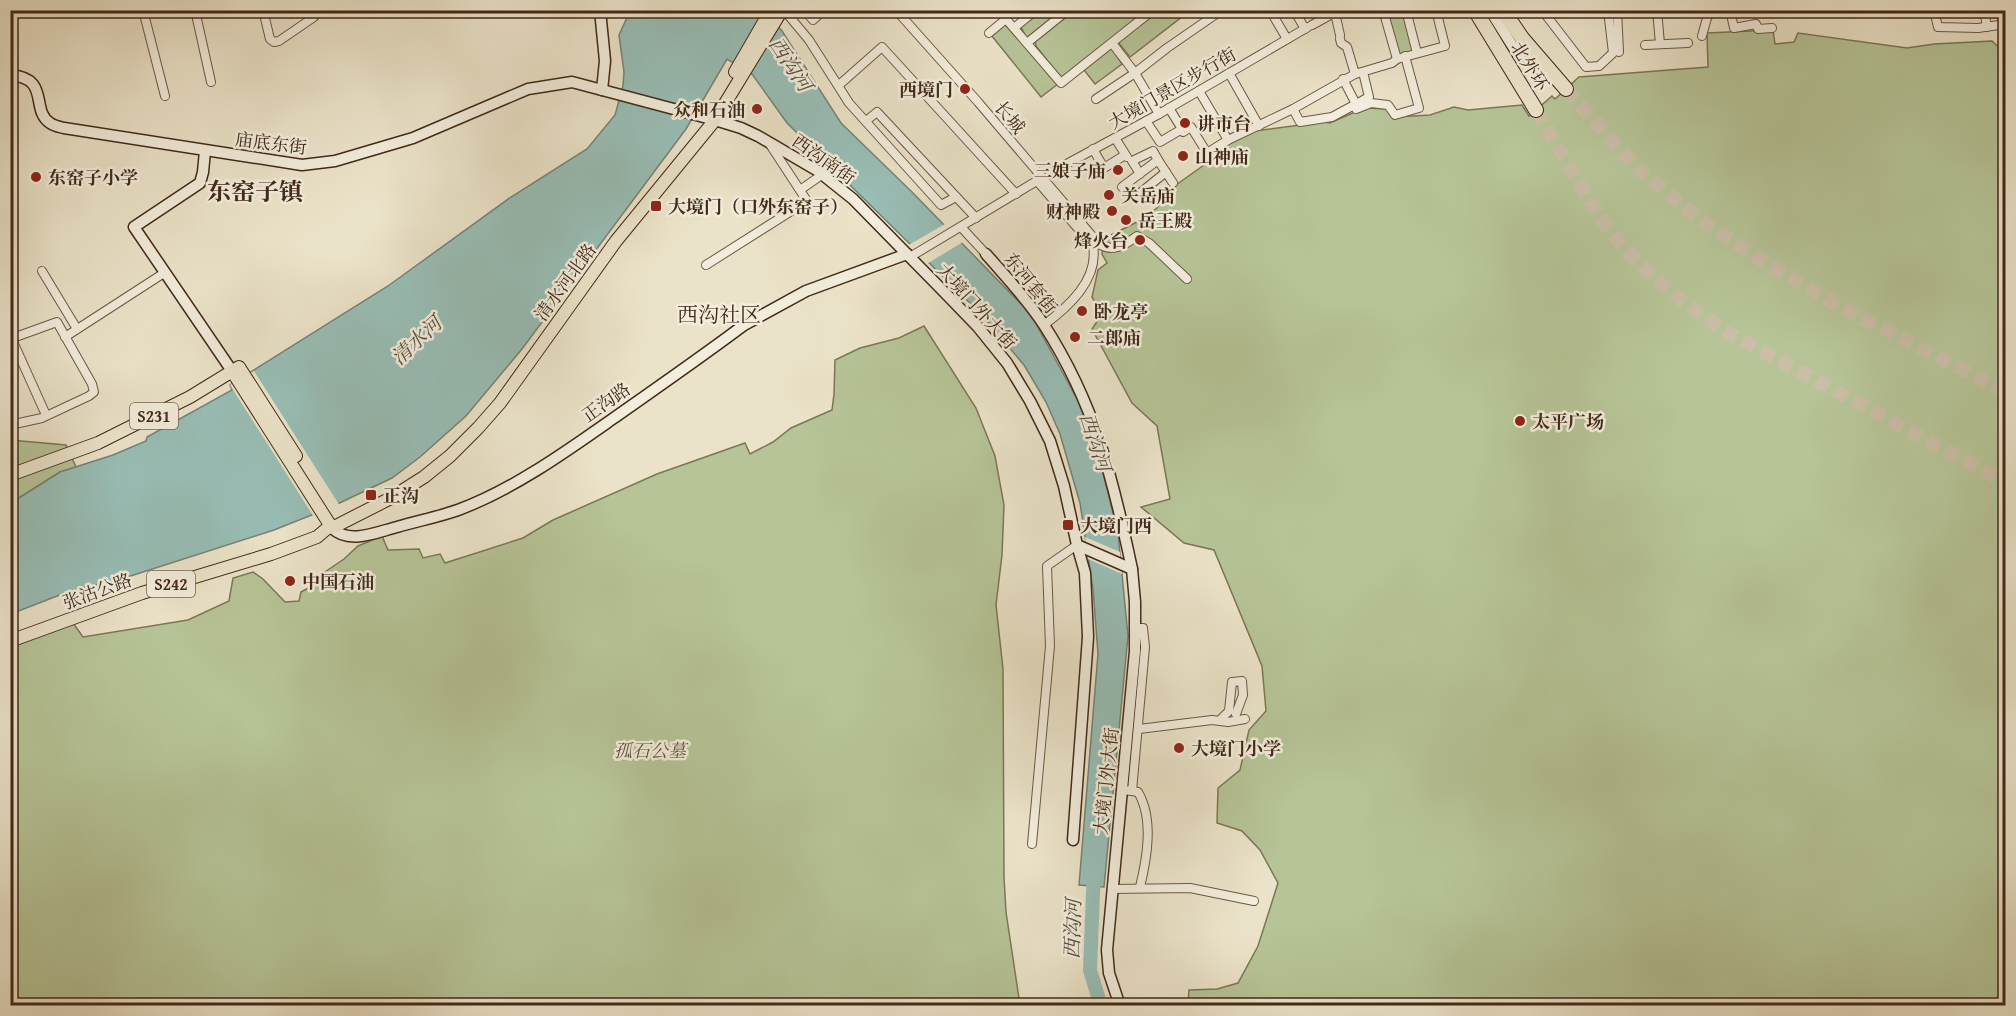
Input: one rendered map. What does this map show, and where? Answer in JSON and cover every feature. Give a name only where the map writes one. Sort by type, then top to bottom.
[{"type":"highway","name":"北外环","points":[[1475,10],[1536,110]]},
{"type":"highway","name":"北外环","points":[[1503,10],[1522,38],[1566,89]]},
{"type":"main road","name":"清水河北路","points":[[333,524],[365,513],[424,477],[450,456],[500,403],[707,118],[777,12]]},
{"type":"main road","points":[[236,375],[333,524]]},
{"type":"main road","name":"S231","points":[[10,475],[82,449],[236,375]]},
{"type":"main road","name":"张沽公路","points":[[10,641],[142,593],[271,554],[317,537],[333,524]]},
{"type":"street","points":[[143,10],[165,96]]},
{"type":"street","points":[[195,10],[211,82]]},
{"type":"street","points":[[263,10],[270,39],[274,42],[279,41],[314,17],[312,10]]},
{"type":"street","points":[[600,10],[605,61],[602,90]]},
{"type":"street","points":[[804,10],[813,20],[824,10]]},
{"type":"street","name":"长城","points":[[896,10],[1099,244],[1113,249],[1127,244],[1137,236],[1149,243],[1187,279]]},
{"type":"street","points":[[1014,28],[1036,10]]},
{"type":"street","points":[[1027,43],[1068,10]]},
{"type":"street","points":[[989,33],[1006,19],[1061,83],[1153,10]]},
{"type":"street","points":[[1096,99],[1222,10]]},
{"type":"street","points":[[1270,10],[1287,39]]},
{"type":"street","points":[[1294,10],[1308,27]]},
{"type":"street","name":"大境门景区步行街","points":[[1050,173],[1159,114],[1308,27],[1323,14],[1345,10]]},
{"type":"street","points":[[1293,109],[1300,122],[1332,117],[1356,104],[1370,100],[1389,105],[1395,115],[1419,108],[1383,10]]},
{"type":"street","points":[[1406,10],[1417,53]]},
{"type":"street","points":[[1169,108],[1183,132],[1191,127],[1207,153],[1228,140],[1293,109],[1343,79],[1392,63],[1401,57],[1445,46],[1436,10]]},
{"type":"street","points":[[1490,10],[1520,58]]},
{"type":"street","points":[[1542,10],[1586,67],[1599,66],[1613,53],[1608,10]]},
{"type":"street","points":[[1617,10],[1619,52]]},
{"type":"street","points":[[1657,10],[1660,44]]},
{"type":"street","points":[[1702,36],[1712,10]]},
{"type":"street","points":[[1730,10],[1734,28],[1756,24],[1758,29],[1772,28]]},
{"type":"street","points":[[1934,10],[1938,27],[1978,28],[2006,24]]},
{"type":"street","points":[[1984,10],[1987,27]]},
{"type":"street","points":[[777,12],[809,40],[849,103],[941,204],[956,196]]},
{"type":"street","points":[[1335,13],[1341,43],[1347,47],[1370,100]]},
{"type":"street","points":[[1112,43],[1135,73],[1159,114]]},
{"type":"street","points":[[1645,45],[1688,43]]},
{"type":"street","points":[[839,85],[882,47],[1016,194]]},
{"type":"street","points":[[1229,73],[1259,126]]},
{"type":"street","name":"庙底东街","points":[[10,75],[29,79],[36,89],[45,117],[50,123],[64,128],[302,165],[326,163],[426,134],[528,89],[572,82],[616,94]]},
{"type":"street","points":[[1343,79],[1356,104]]},
{"type":"street","points":[[1198,90],[1228,140]]},
{"type":"street","name":"西沟南街","points":[[616,94],[741,128],[769,142],[823,174],[853,199],[907,253]]},
{"type":"street","points":[[1342,112],[1346,113],[1370,100]]},
{"type":"street","points":[[866,121],[877,112],[975,218]]},
{"type":"street","points":[[1146,121],[1160,142]]},
{"type":"street","points":[[1132,161],[1153,151],[1160,142],[1182,129]]},
{"type":"street","points":[[1114,138],[1140,174]]},
{"type":"street","points":[[706,265],[807,201],[769,142]]},
{"type":"street","points":[[1093,150],[1104,168],[1125,155]]},
{"type":"street","points":[[205,151],[200,183],[134,227],[222,355],[237,363],[236,375]]},
{"type":"street","points":[[1153,151],[1173,183]]},
{"type":"street","points":[[1122,188],[1131,178],[1158,160]]},
{"type":"street","points":[[1140,193],[1166,172]]},
{"type":"street","points":[[800,190],[823,174]]},
{"type":"street","points":[[907,253],[958,229],[1039,180],[1093,246],[1095,258],[1093,270],[1084,285],[1059,314],[1044,325]]},
{"type":"street","points":[[958,229],[986,254]]},
{"type":"street","name":"正沟路","points":[[333,524],[337,533],[350,537],[368,535],[457,510],[478,501],[531,473],[571,448],[744,325],[763,314],[806,291],[907,253]]},
{"type":"street","name":"大境门外大街","points":[[907,253],[978,327],[1007,363],[1030,401],[1050,441],[1082,547],[1088,637],[1073,840]]},
{"type":"street","name":"东河套街","points":[[986,254],[1044,325],[1072,374],[1094,423],[1121,517],[1126,566]]},
{"type":"street","points":[[42,272],[77,329]]},
{"type":"street","points":[[65,337],[164,273]]},
{"type":"street","points":[[10,425],[46,415],[94,392],[93,384],[57,322],[11,338],[46,415]]},
{"type":"street","points":[[1032,844],[1050,646],[1047,566],[1082,547],[1126,566]]},
{"type":"street","name":"大境门外大街","points":[[1120,1005],[1109,973],[1107,950],[1112,889],[1127,791],[1135,651],[1135,628],[1126,566]]},
{"type":"street","points":[[1135,628],[1143,628],[1145,647],[1138,729],[1127,791],[1138,792],[1144,801],[1147,831],[1145,865],[1140,887]]},
{"type":"street","points":[[1220,720],[1229,711],[1232,682],[1242,681],[1244,695],[1236,714]]},
{"type":"street","points":[[1138,729],[1245,719]]},
{"type":"street","points":[[1112,889],[1190,888],[1254,901]]},
{"type":"green space","points":[[1042,11],[1064,11],[1030,37],[1026,37],[1021,27]]},
{"type":"green space","points":[[1074,11],[1147,11],[1065,76],[1060,77],[1036,46],[1035,41]]},
{"type":"green space","points":[[1159,11],[1179,11],[1183,16],[1130,57],[1118,42]]},
{"type":"green space","points":[[1403,14],[1414,52],[1398,56],[1388,18]]},
{"type":"green space","points":[[1007,23],[1058,84],[1041,97],[992,36]]},
{"type":"green space","points":[[1773,30],[1775,44],[1794,42],[1798,33],[1907,48],[1992,41],[2006,54],[2005,1005],[1188,1005],[1189,990],[1217,989],[1238,983],[1258,946],[1278,883],[1260,850],[1242,831],[1217,823],[1218,788],[1240,770],[1249,730],[1266,711],[1262,666],[1214,550],[1184,543],[1141,507],[1170,499],[1157,426],[1132,403],[1092,329],[1102,314],[1092,297],[1098,270],[1107,263],[1102,254],[1104,241],[1157,208],[1176,185],[1211,160],[1221,147],[1254,131],[1330,123],[1364,108],[1390,109],[1395,117],[1430,115],[1454,107],[1468,110],[1522,105],[1529,116],[1552,96],[1555,99],[1579,77],[1708,67],[1707,33]]},
{"type":"green space","points":[[1112,48],[1122,64],[1095,84],[1084,70]]},
{"type":"green space","name":"孤石公墓","points":[[924,326],[976,408],[995,456],[1004,505],[1002,555],[996,605],[1003,669],[1004,877],[1006,912],[1020,1005],[11,1006],[11,647],[73,623],[83,637],[188,620],[229,601],[233,578],[253,572],[285,602],[299,601],[301,592],[314,585],[313,580],[344,559],[358,546],[382,536],[388,550],[419,549],[423,558],[440,554],[445,563],[523,538],[553,520],[657,474],[745,443],[750,454],[773,442],[791,428],[832,410],[835,360],[860,348],[899,338]]},
{"type":"green space","points":[[10,440],[66,445],[76,467],[60,472],[11,503]]},
{"type":"water","name":"清水河","points":[[630,11],[765,11],[782,31],[841,123],[1022,305],[1035,322],[1077,399],[1096,445],[1118,533],[1128,636],[1104,887],[1079,885],[1098,654],[1093,589],[1080,503],[1060,434],[1046,402],[1024,365],[980,313],[787,123],[752,74],[727,59],[686,129],[522,349],[466,416],[420,457],[392,478],[329,508],[274,530],[115,581],[70,591],[11,614],[11,503],[60,472],[113,455],[146,441],[147,437],[232,390],[230,385],[388,286],[511,197],[587,149],[615,115],[623,86],[624,72],[619,35]]},
{"type":"pier","points":[[945,224],[963,242],[925,265],[907,246]]},
{"type":"pier","points":[[254,371],[340,506],[314,517],[230,385]]},
{"type":"pier","points":[[1085,537],[1120,552],[1122,574],[1088,559]]},
{"type":"waterway","name":"西沟河","points":[[1094,868],[1090,970],[1101,1006]]},
{"type":"tunnel","points":[[1566,89],[1637,168],[1697,217],[1769,265],[1841,307],[2006,392]]},
{"type":"tunnel","points":[[1536,110],[1598,214],[1624,248],[1671,292],[1723,330],[2006,483]]},
{"type":"place","name":"西境门","points":[[965,89]]},
{"type":"place","name":"众和石油","points":[[757,109]]},
{"type":"place","name":"讲市台","points":[[1185,123]]},
{"type":"place","name":"山神庙","points":[[1183,156]]},
{"type":"place","name":"三娘子庙","points":[[1118,170]]},
{"type":"place","name":"东窑子小学","points":[[36,177]]},
{"type":"place","name":"关岳庙","points":[[1109,195]]},
{"type":"place","name":"大境门（口外东窑子）","points":[[656,206]]},
{"type":"place","name":"财神殿","points":[[1112,211]]},
{"type":"place","name":"岳王殿","points":[[1126,220]]},
{"type":"place","name":"烽火台","points":[[1140,240]]},
{"type":"place","name":"卧龙亭","points":[[1082,311]]},
{"type":"place","name":"二郎庙","points":[[1075,337]]},
{"type":"place","name":"太平广场","points":[[1520,421]]},
{"type":"place","name":"正沟","points":[[371,495]]},
{"type":"place","name":"大境门西","points":[[1068,525]]},
{"type":"place","name":"中国石油","points":[[290,581]]},
{"type":"place","name":"大境门小学","points":[[1179,748]]},
{"type":"district","name":"东窑子镇","points":[[255,191]]},
{"type":"district","name":"西沟社区","points":[[719,314]]}]
